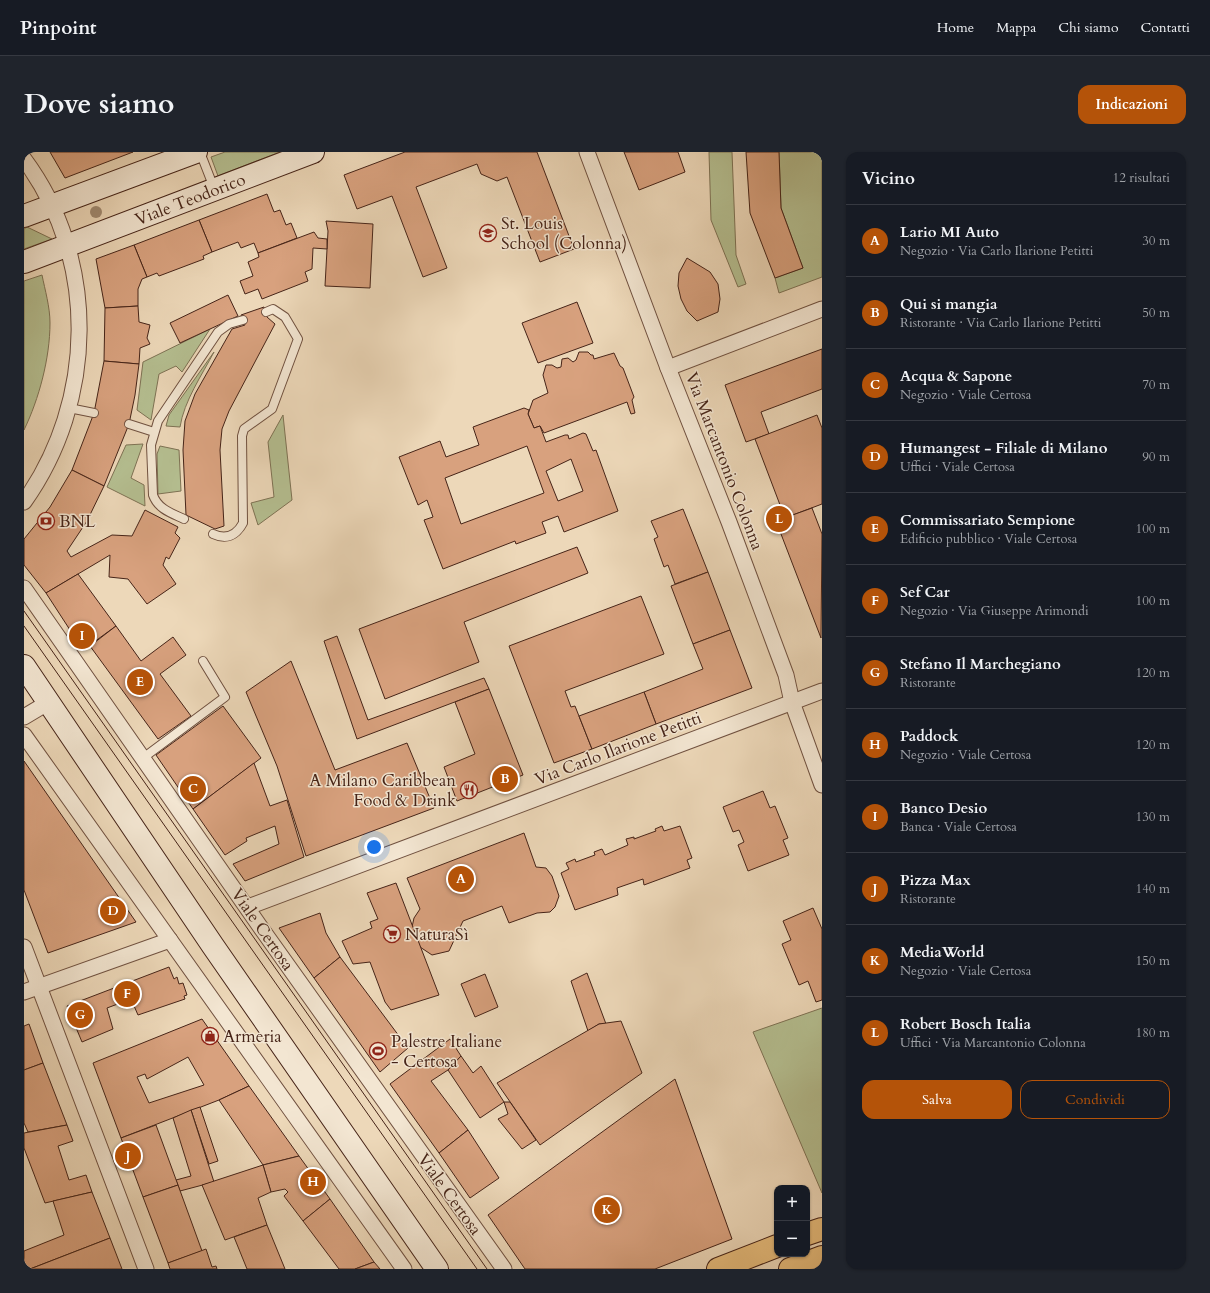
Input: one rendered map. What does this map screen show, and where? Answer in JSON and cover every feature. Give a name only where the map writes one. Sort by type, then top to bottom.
[{"type":"main road","points":[[24,216],[196,152]]},
{"type":"main road","name":"Viale Teodorico","points":[[24,262],[313,152]]},
{"type":"main road","points":[[24,666],[50,702],[213,946],[437,1269]]},
{"type":"main road","points":[[810,1233],[822,1229]]},
{"type":"main road","points":[[718,1269],[774,1247]]},
{"type":"main road","points":[[790,1269],[822,1257]]},
{"type":"street","name":"Via Marcantonio Colonna","points":[[587,152],[668,368],[729,522],[778,653],[786,675],[792,702],[822,785]]},
{"type":"street","points":[[24,159],[52,206],[67,245],[74,271],[79,317],[78,363],[69,408],[54,452],[44,472],[24,502]]},
{"type":"street","points":[[668,368],[822,309]]},
{"type":"street","name":"Viale Certosa","points":[[24,588],[248,907],[274,947],[504,1269]]},
{"type":"street","name":"Via Carlo Ilarione Petitti","points":[[248,907],[822,691]]},
{"type":"street","points":[[24,717],[50,702]]},
{"type":"street","points":[[24,735],[404,1269]]},
{"type":"street","points":[[24,992],[170,940]]},
{"type":"street","points":[[24,947],[146,1269]]},
{"type":"lane","points":[[200,152],[215,190]]},
{"type":"lane","points":[[213,534],[221,538],[232,536],[239,531],[243,523],[242,436],[244,429],[272,409],[298,339],[285,318],[273,309],[266,312]]},
{"type":"lane","points":[[184,519],[160,508],[155,502],[153,495],[150,445],[158,421],[218,332],[229,324],[243,320]]},
{"type":"lane","points":[[69,408],[94,413]]},
{"type":"lane","points":[[129,424],[154,432]]},
{"type":"lane","points":[[143,758],[224,697],[203,661]]},
{"type":"green space","points":[[225,152],[280,152],[218,176],[211,157]]},
{"type":"green space","points":[[709,152],[732,152],[736,255],[746,284],[738,287],[711,220]]},
{"type":"green space","points":[[779,152],[822,152],[822,277],[779,293],[775,278],[803,268],[781,208]]},
{"type":"green space","points":[[27,227],[52,239],[24,249],[24,229]]},
{"type":"green space","points":[[42,275],[50,317],[48,350],[39,392],[24,430],[24,281]]},
{"type":"green space","points":[[210,329],[182,372],[176,366],[159,374],[151,420],[137,410],[143,362]]},
{"type":"green space","points":[[214,352],[189,398],[180,427],[166,426],[169,415]]},
{"type":"green space","points":[[283,415],[292,500],[258,525],[251,503],[274,497],[268,442]]},
{"type":"green space","points":[[143,444],[131,478],[144,485],[145,506],[107,487],[126,445]]},
{"type":"green space","points":[[160,446],[179,450],[181,491],[158,494],[157,454]]},
{"type":"green space","points":[[822,1008],[822,1193],[753,1032]]},
{"type":"building","points":[[50,152],[133,152],[65,178]]},
{"type":"building","points":[[405,152],[537,152],[574,249],[540,262],[507,177],[497,181],[481,174],[477,164],[416,187],[447,268],[423,277],[392,196],[357,209],[344,175]]},
{"type":"building","points":[[624,152],[678,152],[685,172],[639,190]]},
{"type":"building","points":[[746,152],[779,152],[781,208],[803,268],[775,278],[750,213]]},
{"type":"building","points":[[267,194],[274,212],[280,210],[286,225],[291,223],[297,238],[258,253],[254,243],[241,248],[238,242],[212,252],[199,220]]},
{"type":"building","points":[[199,220],[212,252],[203,256],[204,259],[159,276],[157,273],[147,277],[134,245]]},
{"type":"building","points":[[326,221],[373,224],[370,288],[325,286],[328,231]]},
{"type":"building","points":[[314,232],[318,238],[327,239],[327,249],[313,248],[312,269],[305,272],[308,281],[262,299],[258,289],[245,294],[240,281],[253,276],[248,262],[259,257],[258,253]]},
{"type":"building","points":[[134,245],[147,277],[142,279],[138,289],[138,306],[105,308],[96,259]]},
{"type":"building","points":[[687,258],[710,272],[718,284],[720,299],[718,312],[697,321],[687,311],[681,299],[678,286],[679,273]]},
{"type":"building","points":[[228,295],[238,316],[180,343],[170,323]]},
{"type":"building","points":[[577,302],[593,343],[538,363],[522,323]]},
{"type":"building","points":[[138,306],[139,322],[150,325],[147,338],[150,344],[140,348],[139,364],[104,361],[105,308]]},
{"type":"building","points":[[264,307],[267,317],[275,324],[229,411],[222,429],[220,450],[224,526],[215,529],[186,515],[183,450],[185,421],[195,394],[232,329],[245,325],[241,315]]},
{"type":"building","points":[[822,349],[822,389],[761,412],[769,434],[746,442],[725,385]]},
{"type":"building","points":[[579,352],[588,352],[593,355],[594,359],[614,353],[620,366],[623,368],[634,397],[632,400],[635,413],[631,414],[627,402],[544,433],[540,426],[534,428],[528,414],[533,400],[548,393],[543,375],[546,365],[552,365],[557,368],[561,367],[562,359],[568,358],[573,362],[576,360]]},
{"type":"building","points":[[104,361],[139,364],[129,424],[104,486],[72,470],[94,413]]},
{"type":"building","points":[[524,408],[529,410],[528,414],[534,428],[540,426],[546,442],[565,435],[568,435],[569,439],[583,433],[586,434],[593,451],[596,450],[618,511],[564,532],[558,516],[542,522],[546,533],[516,544],[515,541],[443,569],[424,520],[433,517],[427,500],[418,505],[399,457],[440,441],[446,457],[479,445],[473,427]],"holes":[[[527,446],[544,493],[461,524],[445,478]],[[571,459],[583,491],[558,501],[546,471]]]},
{"type":"building","points":[[817,415],[822,428],[822,504],[785,518],[755,439]]},
{"type":"building","points":[[72,470],[104,486],[87,521],[67,551],[71,557],[112,535],[132,536],[145,510],[178,527],[175,533],[180,538],[169,559],[166,557],[163,565],[176,584],[147,604],[128,579],[109,577],[110,555],[46,593],[24,565],[24,539],[50,507]]},
{"type":"building","points":[[812,508],[822,534],[821,638],[776,521]]},
{"type":"building","points":[[683,509],[708,572],[675,584],[668,565],[664,567],[654,539],[658,537],[651,521]]},
{"type":"building","points":[[577,547],[588,573],[464,622],[479,662],[385,699],[359,629]]},
{"type":"building","points":[[708,572],[730,630],[693,644],[671,586]]},
{"type":"building","points":[[78,574],[116,626],[83,650],[46,593]]},
{"type":"building","points":[[641,596],[664,654],[565,691],[571,707],[575,706],[592,749],[554,763],[509,646]]},
{"type":"building","points":[[116,626],[141,661],[173,637],[186,655],[160,674],[191,716],[158,739],[90,646]]},
{"type":"building","points":[[730,630],[752,688],[656,724],[644,692],[703,669],[693,644]]},
{"type":"building","points":[[337,636],[368,720],[484,678],[489,689],[357,739],[324,641]]},
{"type":"building","points":[[291,661],[335,770],[407,743],[434,808],[306,856],[277,766],[246,692]]},
{"type":"building","points":[[489,689],[523,775],[457,801],[444,767],[475,754],[455,702]]},
{"type":"building","points":[[644,692],[656,724],[592,749],[579,716]]},
{"type":"building","points":[[223,706],[261,758],[193,809],[156,755]]},
{"type":"building","points":[[24,761],[136,922],[48,953],[24,890]]},
{"type":"building","points":[[254,763],[270,806],[287,800],[304,857],[245,881],[233,864],[279,844],[275,826],[246,838],[247,841],[225,855],[193,809]]},
{"type":"building","points":[[763,791],[770,808],[775,806],[788,838],[783,840],[789,855],[748,871],[738,845],[744,842],[739,830],[733,832],[723,807]]},
{"type":"building","points":[[662,826],[664,831],[680,826],[692,858],[687,860],[690,868],[644,885],[643,879],[617,888],[618,895],[575,910],[561,873],[569,869],[566,863],[575,859],[576,862],[595,855],[594,852],[602,849],[605,855],[628,845],[626,839],[634,837],[634,839],[656,831],[655,829]]},
{"type":"building","points":[[524,833],[536,867],[546,868],[552,876],[559,896],[555,907],[550,912],[537,913],[509,923],[502,906],[463,921],[449,951],[432,955],[420,947],[412,927],[414,918],[420,909],[407,878]]},
{"type":"building","points":[[396,883],[439,995],[391,1010],[385,1002],[370,962],[353,964],[342,941],[372,928],[370,922],[378,919],[367,893]]},
{"type":"building","points":[[813,908],[822,929],[822,1000],[816,1002],[808,981],[799,985],[782,944],[791,940],[783,921]]},
{"type":"building","points":[[320,913],[326,933],[340,957],[314,978],[279,928]]},
{"type":"building","points":[[340,957],[408,1048],[380,1072],[314,978]]},
{"type":"building","points":[[169,967],[174,979],[177,977],[179,984],[183,983],[187,995],[184,996],[185,999],[138,1015],[131,999],[107,1008],[113,1029],[82,1042],[67,1006]]},
{"type":"building","points":[[587,973],[606,1024],[599,1024],[588,1031],[571,981]]},
{"type":"building","points":[[485,974],[498,1007],[475,1017],[461,984]]},
{"type":"building","points":[[202,1019],[249,1086],[219,1100],[121,1138],[93,1063]],"holes":[[[188,1057],[204,1085],[149,1103],[137,1077],[145,1074],[147,1079]]]},
{"type":"building","points":[[621,1021],[642,1073],[540,1145],[497,1083],[599,1024]]},
{"type":"building","points":[[29,1024],[43,1063],[24,1070],[24,1026]]},
{"type":"building","points":[[450,1039],[461,1056],[448,1070],[431,1081],[468,1130],[439,1153],[390,1084]]},
{"type":"building","points":[[461,1056],[473,1073],[481,1066],[504,1102],[480,1118],[448,1070]]},
{"type":"building","points":[[43,1063],[67,1125],[28,1132],[24,1123],[24,1070]]},
{"type":"building","points":[[675,1079],[732,1239],[655,1269],[525,1269],[488,1215]]},
{"type":"building","points":[[249,1086],[299,1156],[263,1165],[219,1100]]},
{"type":"building","points":[[504,1102],[510,1102],[536,1140],[522,1149],[498,1119],[508,1114]]},
{"type":"building","points":[[200,1107],[218,1161],[209,1164],[191,1110]]},
{"type":"building","points":[[191,1110],[214,1182],[180,1191],[176,1180],[191,1176],[173,1118]]},
{"type":"building","points":[[67,1125],[73,1141],[58,1146],[69,1180],[86,1175],[92,1192],[45,1203],[24,1148],[24,1133]]},
{"type":"building","points":[[156,1125],[178,1185],[143,1197],[121,1138]]},
{"type":"building","points":[[468,1130],[499,1178],[470,1198],[439,1153]]},
{"type":"building","points":[[299,1156],[330,1199],[303,1221],[284,1196],[288,1192],[285,1189],[271,1192],[263,1165]]},
{"type":"building","points":[[263,1165],[271,1192],[258,1198],[267,1225],[225,1240],[202,1185]]},
{"type":"building","points":[[178,1185],[202,1251],[168,1263],[143,1197]]},
{"type":"building","points":[[92,1192],[110,1238],[30,1269],[24,1269],[24,1251],[64,1235],[53,1201]]},
{"type":"building","points":[[330,1199],[374,1262],[355,1269],[339,1269],[303,1221]]},
{"type":"building","points":[[267,1225],[285,1269],[247,1269],[234,1237]]},
{"type":"building","points":[[110,1238],[122,1269],[30,1269]]},
{"type":"building","points":[[206,1249],[212,1267],[216,1266],[217,1269],[170,1269],[168,1263]]},
{"type":"building","points":[[374,1262],[380,1269],[355,1269]]},
{"type":"tram line","points":[[24,611],[487,1269]]},
{"type":"tram line","points":[[24,626],[477,1269]]},
{"type":"place","name":"St. Louis School (Colonna)","points":[[488,233]]},
{"type":"place","name":"Robert Bosch Italia","points":[[779,519]]},
{"type":"place","name":"BNL","points":[[46,521]]},
{"type":"place","name":"Banco Desio","points":[[82,636]]},
{"type":"place","name":"Commissariato Sempione","points":[[140,682]]},
{"type":"place","name":"Qui si mangia","points":[[505,779]]},
{"type":"place","name":"Acqua & Sapone","points":[[193,789]]},
{"type":"place","name":"A Milano Caribbean Food & Drink","points":[[469,790]]},
{"type":"place","name":"Lario MI Auto","points":[[461,879]]},
{"type":"place","name":"Humangest - Filiale di Milano","points":[[113,911]]},
{"type":"place","name":"NaturaSì","points":[[392,934]]},
{"type":"place","name":"Sef Car","points":[[127,994]]},
{"type":"place","name":"Stefano Il Marchegiano","points":[[80,1015]]},
{"type":"place","name":"Armeria","points":[[210,1036]]},
{"type":"place","name":"Palestre Italiane - Certosa","points":[[378,1051]]},
{"type":"place","name":"Pizza Max","points":[[128,1156]]},
{"type":"place","name":"Paddock","points":[[313,1182]]},
{"type":"place","name":"MediaWorld","points":[[607,1210]]}]
